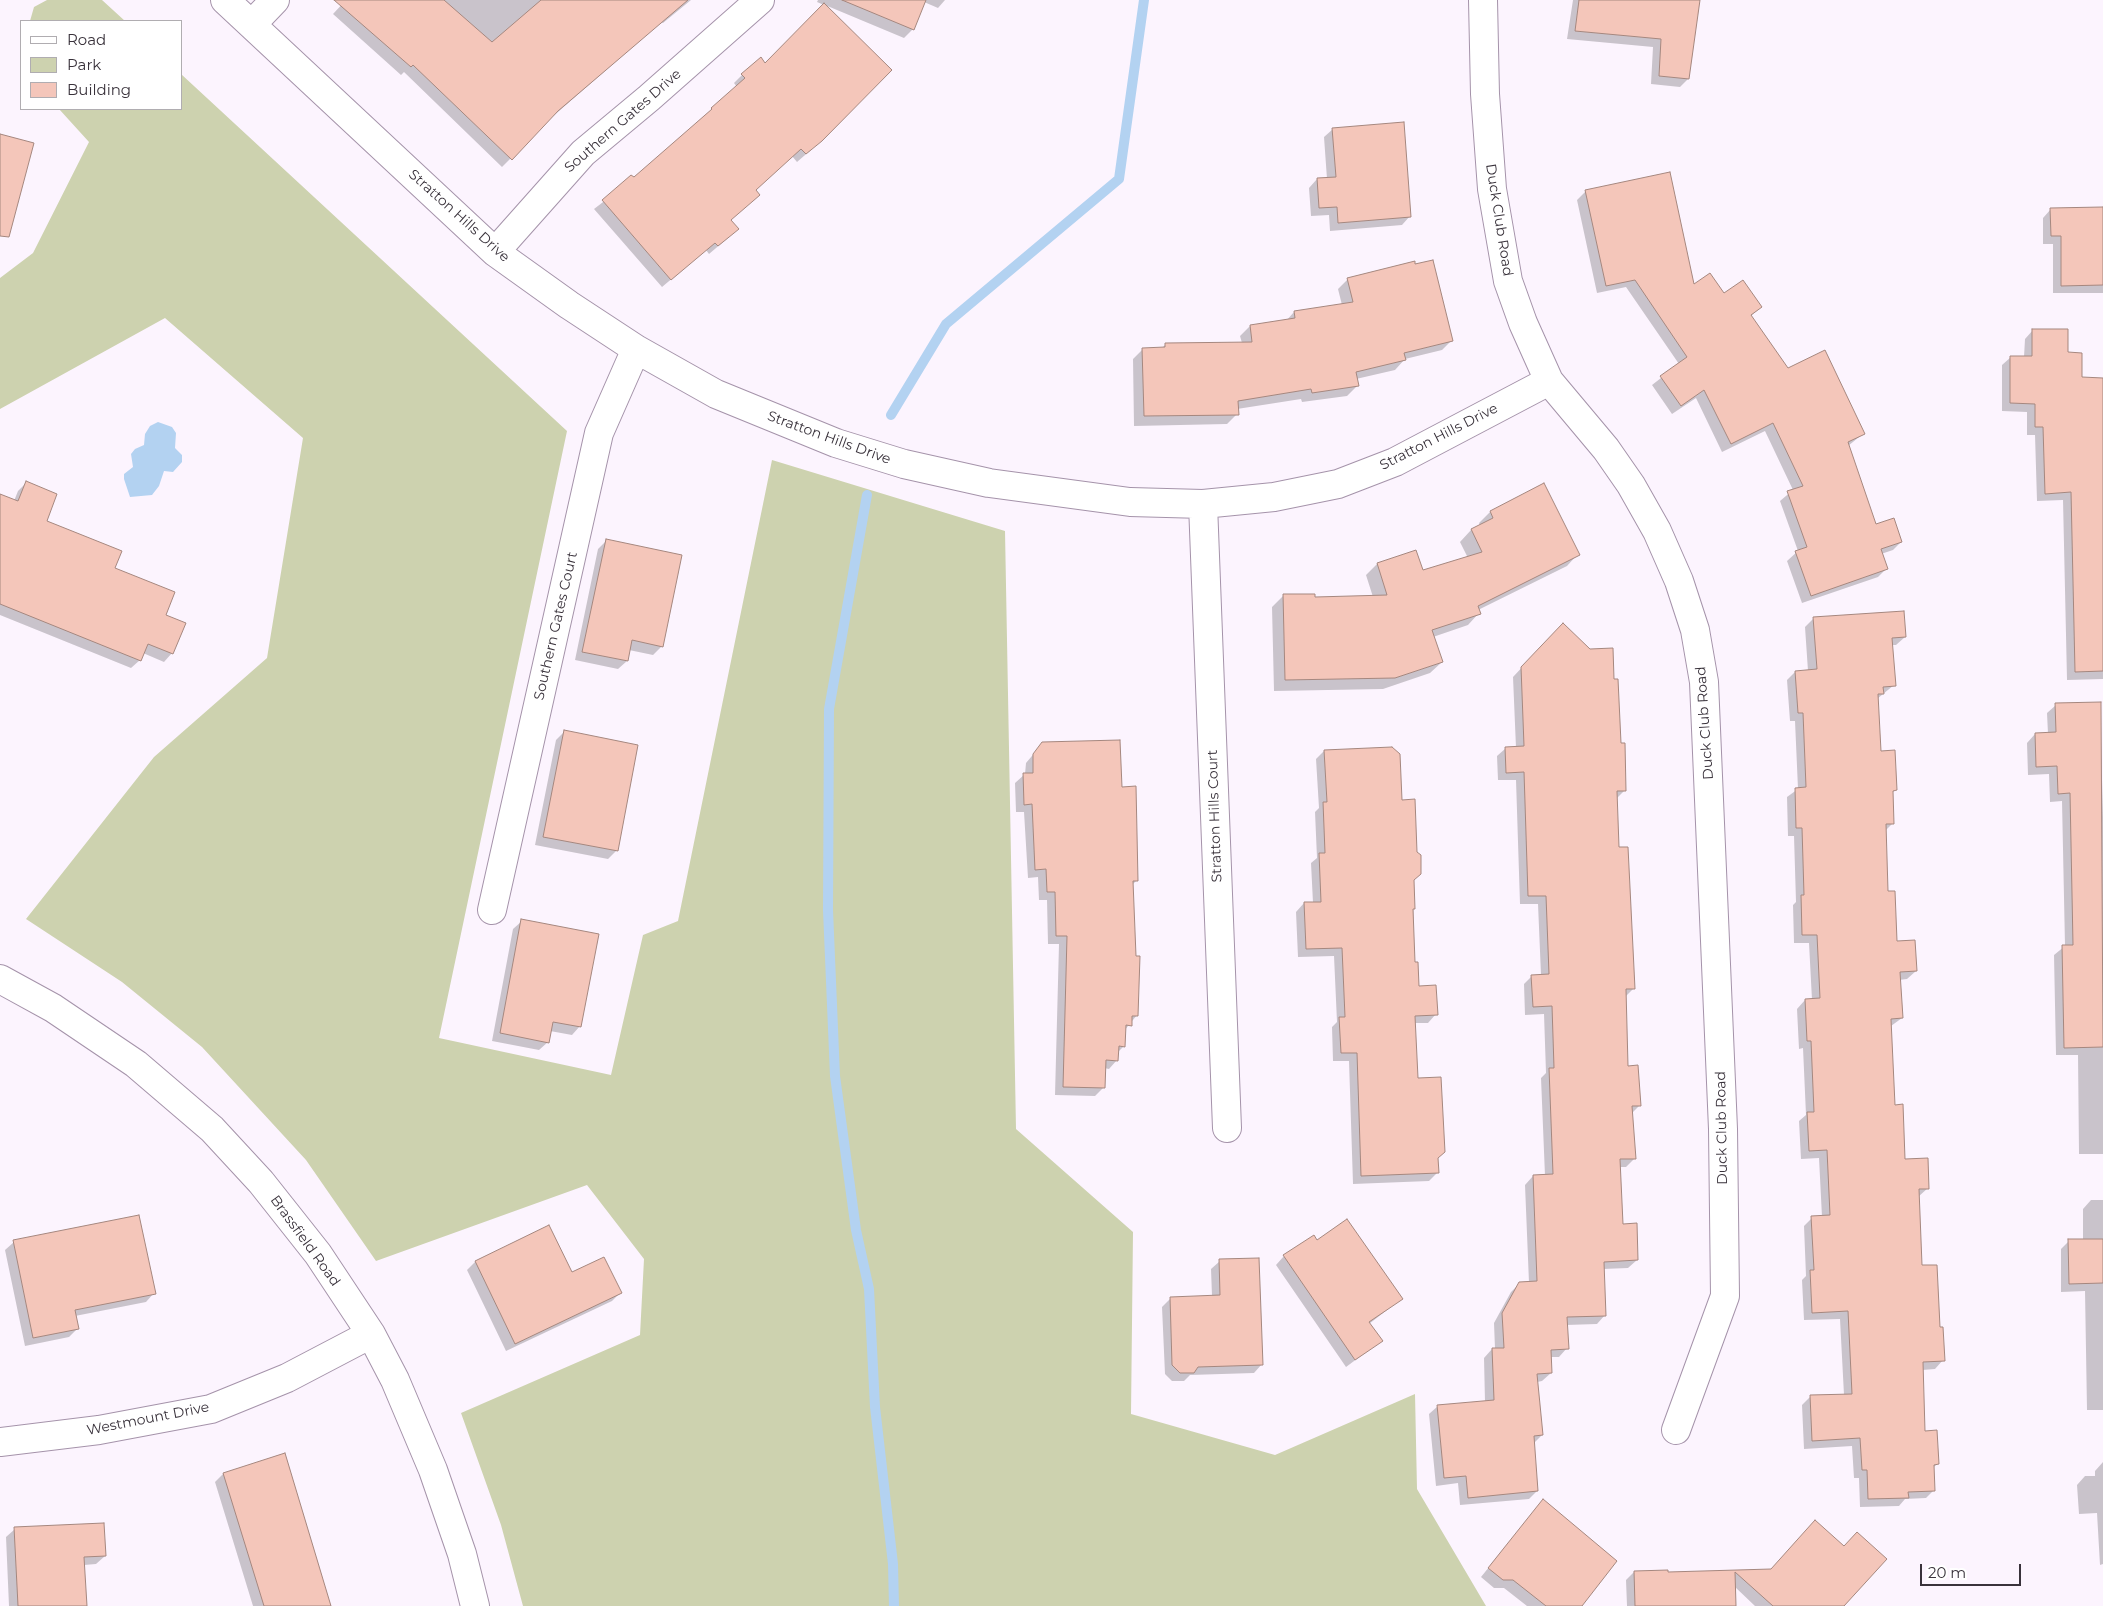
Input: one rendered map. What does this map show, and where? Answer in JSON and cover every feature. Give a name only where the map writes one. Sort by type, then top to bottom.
[{"type":"street","name":"Stratton Hills Drive","points":[[226,0],[496,252],[568,305],[636,349],[724,398],[836,443],[904,464],[989,483],[1058,494],[1130,502],[1203,504],[1274,497],[1338,484],[1395,462],[1549,381]]},
{"type":"street","points":[[252,24],[275,0]]},
{"type":"street","name":"Southern Gates Drive","points":[[496,252],[583,153],[649,98],[760,0]]},
{"type":"street","name":"Duck Club Road","points":[[1483,0],[1484,94],[1492,189],[1508,281],[1523,323],[1549,381],[1606,449],[1631,485],[1658,531],[1679,581],[1695,630],[1704,682],[1722,1112],[1725,1296],[1676,1430]]},
{"type":"street","name":"Southern Gates Court","points":[[492,910],[599,433],[636,349]]},
{"type":"street","name":"Stratton Hills Court","points":[[1203,504],[1227,1128]]},
{"type":"street","name":"Brassfield Road","points":[[0,979],[53,1008],[136,1064],[212,1129],[262,1182],[318,1254],[370,1334],[395,1380],[433,1470],[462,1554],[475,1606]]},
{"type":"street","name":"Westmount Drive","points":[[0,1442],[99,1430],[211,1409],[287,1378],[370,1334]]},
{"type":"green space","points":[[47,0],[102,0],[124,20],[30,20],[34,7]]},
{"type":"green space","points":[[182,75],[567,431],[439,1038],[611,1075],[643,935],[678,921],[772,460],[1005,531],[1016,1129],[1133,1232],[1131,1414],[1275,1455],[1415,1394],[1417,1489],[1486,1606],[523,1606],[501,1525],[461,1413],[640,1335],[644,1259],[587,1185],[376,1261],[306,1160],[202,1047],[122,982],[26,919],[154,757],[267,658],[303,438],[165,318],[0,409],[0,278],[33,253],[89,142],[60,110],[182,110]]},
{"type":"water","points":[[158,422],[172,427],[176,433],[175,448],[182,455],[182,462],[173,472],[164,471],[159,486],[152,495],[130,497],[124,474],[133,467],[131,454],[135,449],[144,445],[145,434],[150,426]]},
{"type":"building","points":[[334,0],[444,0],[492,42],[541,0],[688,0],[558,111],[512,160],[413,65],[411,67]]},
{"type":"building","points":[[842,0],[926,0],[914,30]]},
{"type":"building","points":[[1579,0],[1700,0],[1689,79],[1659,76],[1661,39],[1575,31]]},
{"type":"building","points":[[824,3],[892,70],[822,141],[806,154],[801,149],[756,190],[760,195],[731,220],[739,229],[718,246],[715,243],[671,280],[602,200],[631,175],[634,177],[712,109],[745,78],[741,74],[761,57],[765,63]]},
{"type":"building","points":[[1404,122],[1411,217],[1338,223],[1337,207],[1319,208],[1317,178],[1336,177],[1332,128]]},
{"type":"building","points":[[0,134],[34,143],[9,237],[0,236]]},
{"type":"building","points":[[1670,172],[1694,284],[1710,273],[1724,293],[1743,280],[1762,307],[1751,315],[1788,368],[1825,350],[1865,434],[1848,442],[1876,524],[1894,518],[1902,542],[1881,549],[1888,569],[1811,596],[1795,551],[1807,547],[1787,491],[1803,486],[1773,423],[1731,444],[1704,390],[1681,406],[1660,376],[1687,357],[1635,280],[1606,286],[1585,190]]},
{"type":"building","points":[[2103,207],[2103,285],[2061,286],[2061,236],[2051,236],[2050,208]]},
{"type":"building","points":[[1433,260],[1453,341],[1404,353],[1406,360],[1356,372],[1359,386],[1312,393],[1311,389],[1238,401],[1239,415],[1144,416],[1142,348],[1165,347],[1165,343],[1252,342],[1250,325],[1295,318],[1294,311],[1353,302],[1347,278],[1415,261],[1415,264]]},
{"type":"building","points":[[2032,329],[2068,329],[2068,352],[2082,353],[2082,377],[2103,378],[2103,671],[2075,672],[2071,492],[2045,494],[2043,427],[2035,427],[2035,404],[2010,403],[2010,356],[2032,356]]},
{"type":"building","points":[[26,481],[57,494],[47,521],[122,551],[115,568],[175,592],[166,615],[186,623],[173,654],[148,644],[141,661],[0,604],[0,494],[18,501]]},
{"type":"building","points":[[1544,483],[1580,555],[1478,606],[1481,614],[1432,630],[1443,662],[1395,678],[1285,680],[1283,594],[1315,594],[1315,597],[1387,595],[1377,563],[1416,550],[1423,570],[1482,552],[1471,529],[1493,518],[1490,511]]},
{"type":"building","points":[[606,539],[682,555],[663,647],[632,640],[628,661],[582,652]]},
{"type":"building","points":[[1904,611],[1906,637],[1892,638],[1896,686],[1883,687],[1884,694],[1878,694],[1881,751],[1895,750],[1897,790],[1893,791],[1894,824],[1886,824],[1888,891],[1895,891],[1897,941],[1915,940],[1917,971],[1900,972],[1903,1018],[1891,1019],[1895,1105],[1903,1104],[1905,1159],[1928,1158],[1929,1189],[1919,1189],[1922,1265],[1937,1265],[1940,1327],[1943,1327],[1945,1361],[1923,1362],[1925,1431],[1937,1430],[1939,1464],[1934,1465],[1935,1491],[1908,1492],[1909,1498],[1868,1499],[1867,1470],[1862,1470],[1860,1438],[1812,1441],[1810,1395],[1852,1394],[1848,1311],[1812,1313],[1810,1270],[1814,1270],[1811,1216],[1830,1215],[1827,1150],[1809,1151],[1807,1112],[1814,1112],[1811,1041],[1807,1041],[1805,999],[1820,998],[1817,935],[1802,935],[1801,895],[1804,895],[1802,828],[1796,828],[1795,788],[1806,787],[1803,713],[1798,713],[1795,671],[1817,669],[1813,617]]},
{"type":"building","points":[[1563,623],[1590,649],[1613,648],[1614,679],[1618,679],[1621,743],[1625,743],[1626,791],[1617,791],[1619,847],[1628,847],[1635,989],[1626,989],[1628,1066],[1638,1065],[1641,1106],[1632,1106],[1636,1159],[1620,1159],[1623,1224],[1637,1223],[1638,1260],[1604,1262],[1606,1316],[1567,1317],[1569,1349],[1551,1350],[1552,1373],[1537,1374],[1543,1435],[1534,1436],[1538,1491],[1468,1498],[1466,1476],[1444,1478],[1437,1405],[1494,1400],[1492,1348],[1504,1348],[1502,1313],[1519,1282],[1537,1281],[1533,1175],[1553,1174],[1549,1068],[1554,1068],[1552,1006],[1533,1007],[1531,975],[1549,974],[1546,896],[1528,896],[1524,772],[1506,773],[1505,747],[1524,746],[1521,667]]},
{"type":"building","points":[[2101,702],[2103,1047],[2064,1048],[2062,945],[2073,945],[2070,793],[2058,794],[2057,766],[2036,767],[2035,733],[2056,732],[2055,703]]},
{"type":"building","points":[[564,730],[638,745],[618,851],[543,837]]},
{"type":"building","points":[[1120,740],[1122,787],[1136,786],[1138,881],[1133,881],[1136,956],[1140,956],[1138,1016],[1132,1016],[1132,1026],[1126,1025],[1125,1047],[1119,1046],[1118,1061],[1106,1060],[1105,1088],[1063,1087],[1067,936],[1056,936],[1055,892],[1047,892],[1046,869],[1035,870],[1032,804],[1024,805],[1023,773],[1033,773],[1033,754],[1042,742]]},
{"type":"building","points":[[1392,747],[1400,754],[1402,800],[1415,799],[1417,852],[1421,855],[1421,874],[1414,880],[1415,909],[1413,909],[1415,962],[1418,962],[1419,986],[1436,985],[1438,1015],[1415,1016],[1418,1078],[1441,1077],[1445,1152],[1438,1158],[1439,1173],[1361,1176],[1357,1053],[1341,1053],[1339,1017],[1345,1017],[1342,948],[1306,949],[1304,902],[1321,902],[1319,853],[1325,853],[1323,802],[1327,802],[1324,750]]},
{"type":"building","points":[[521,919],[599,934],[581,1027],[553,1022],[549,1043],[500,1033]]},
{"type":"building","points":[[139,1215],[156,1294],[75,1310],[79,1329],[33,1338],[13,1240]]},
{"type":"building","points":[[1347,1219],[1403,1299],[1369,1322],[1383,1341],[1355,1360],[1283,1255],[1314,1235],[1317,1240]]},
{"type":"building","points":[[549,1225],[572,1272],[604,1257],[622,1293],[515,1344],[475,1261]]},
{"type":"building","points":[[2068,1239],[2103,1239],[2103,1283],[2069,1284]]},
{"type":"building","points":[[1259,1258],[1263,1365],[1198,1367],[1194,1373],[1180,1373],[1172,1365],[1170,1297],[1220,1295],[1219,1259]]},
{"type":"building","points":[[285,1453],[331,1606],[264,1606],[223,1473]]},
{"type":"building","points":[[1543,1499],[1617,1561],[1582,1606],[1546,1606],[1513,1580],[1503,1580],[1488,1568]]},
{"type":"building","points":[[1815,1520],[1844,1546],[1857,1532],[1887,1559],[1844,1606],[1773,1606],[1735,1572],[1736,1606],[1635,1606],[1634,1571],[1771,1569]]},
{"type":"building","points":[[104,1523],[106,1556],[84,1557],[87,1606],[18,1606],[14,1527]]},
{"type":"waterway","points":[[891,415],[946,324],[1119,179],[1144,0]]},
{"type":"waterway","points":[[867,495],[829,709],[828,910],[835,1076],[856,1230],[869,1289],[875,1407],[893,1564],[894,1606]]}]
